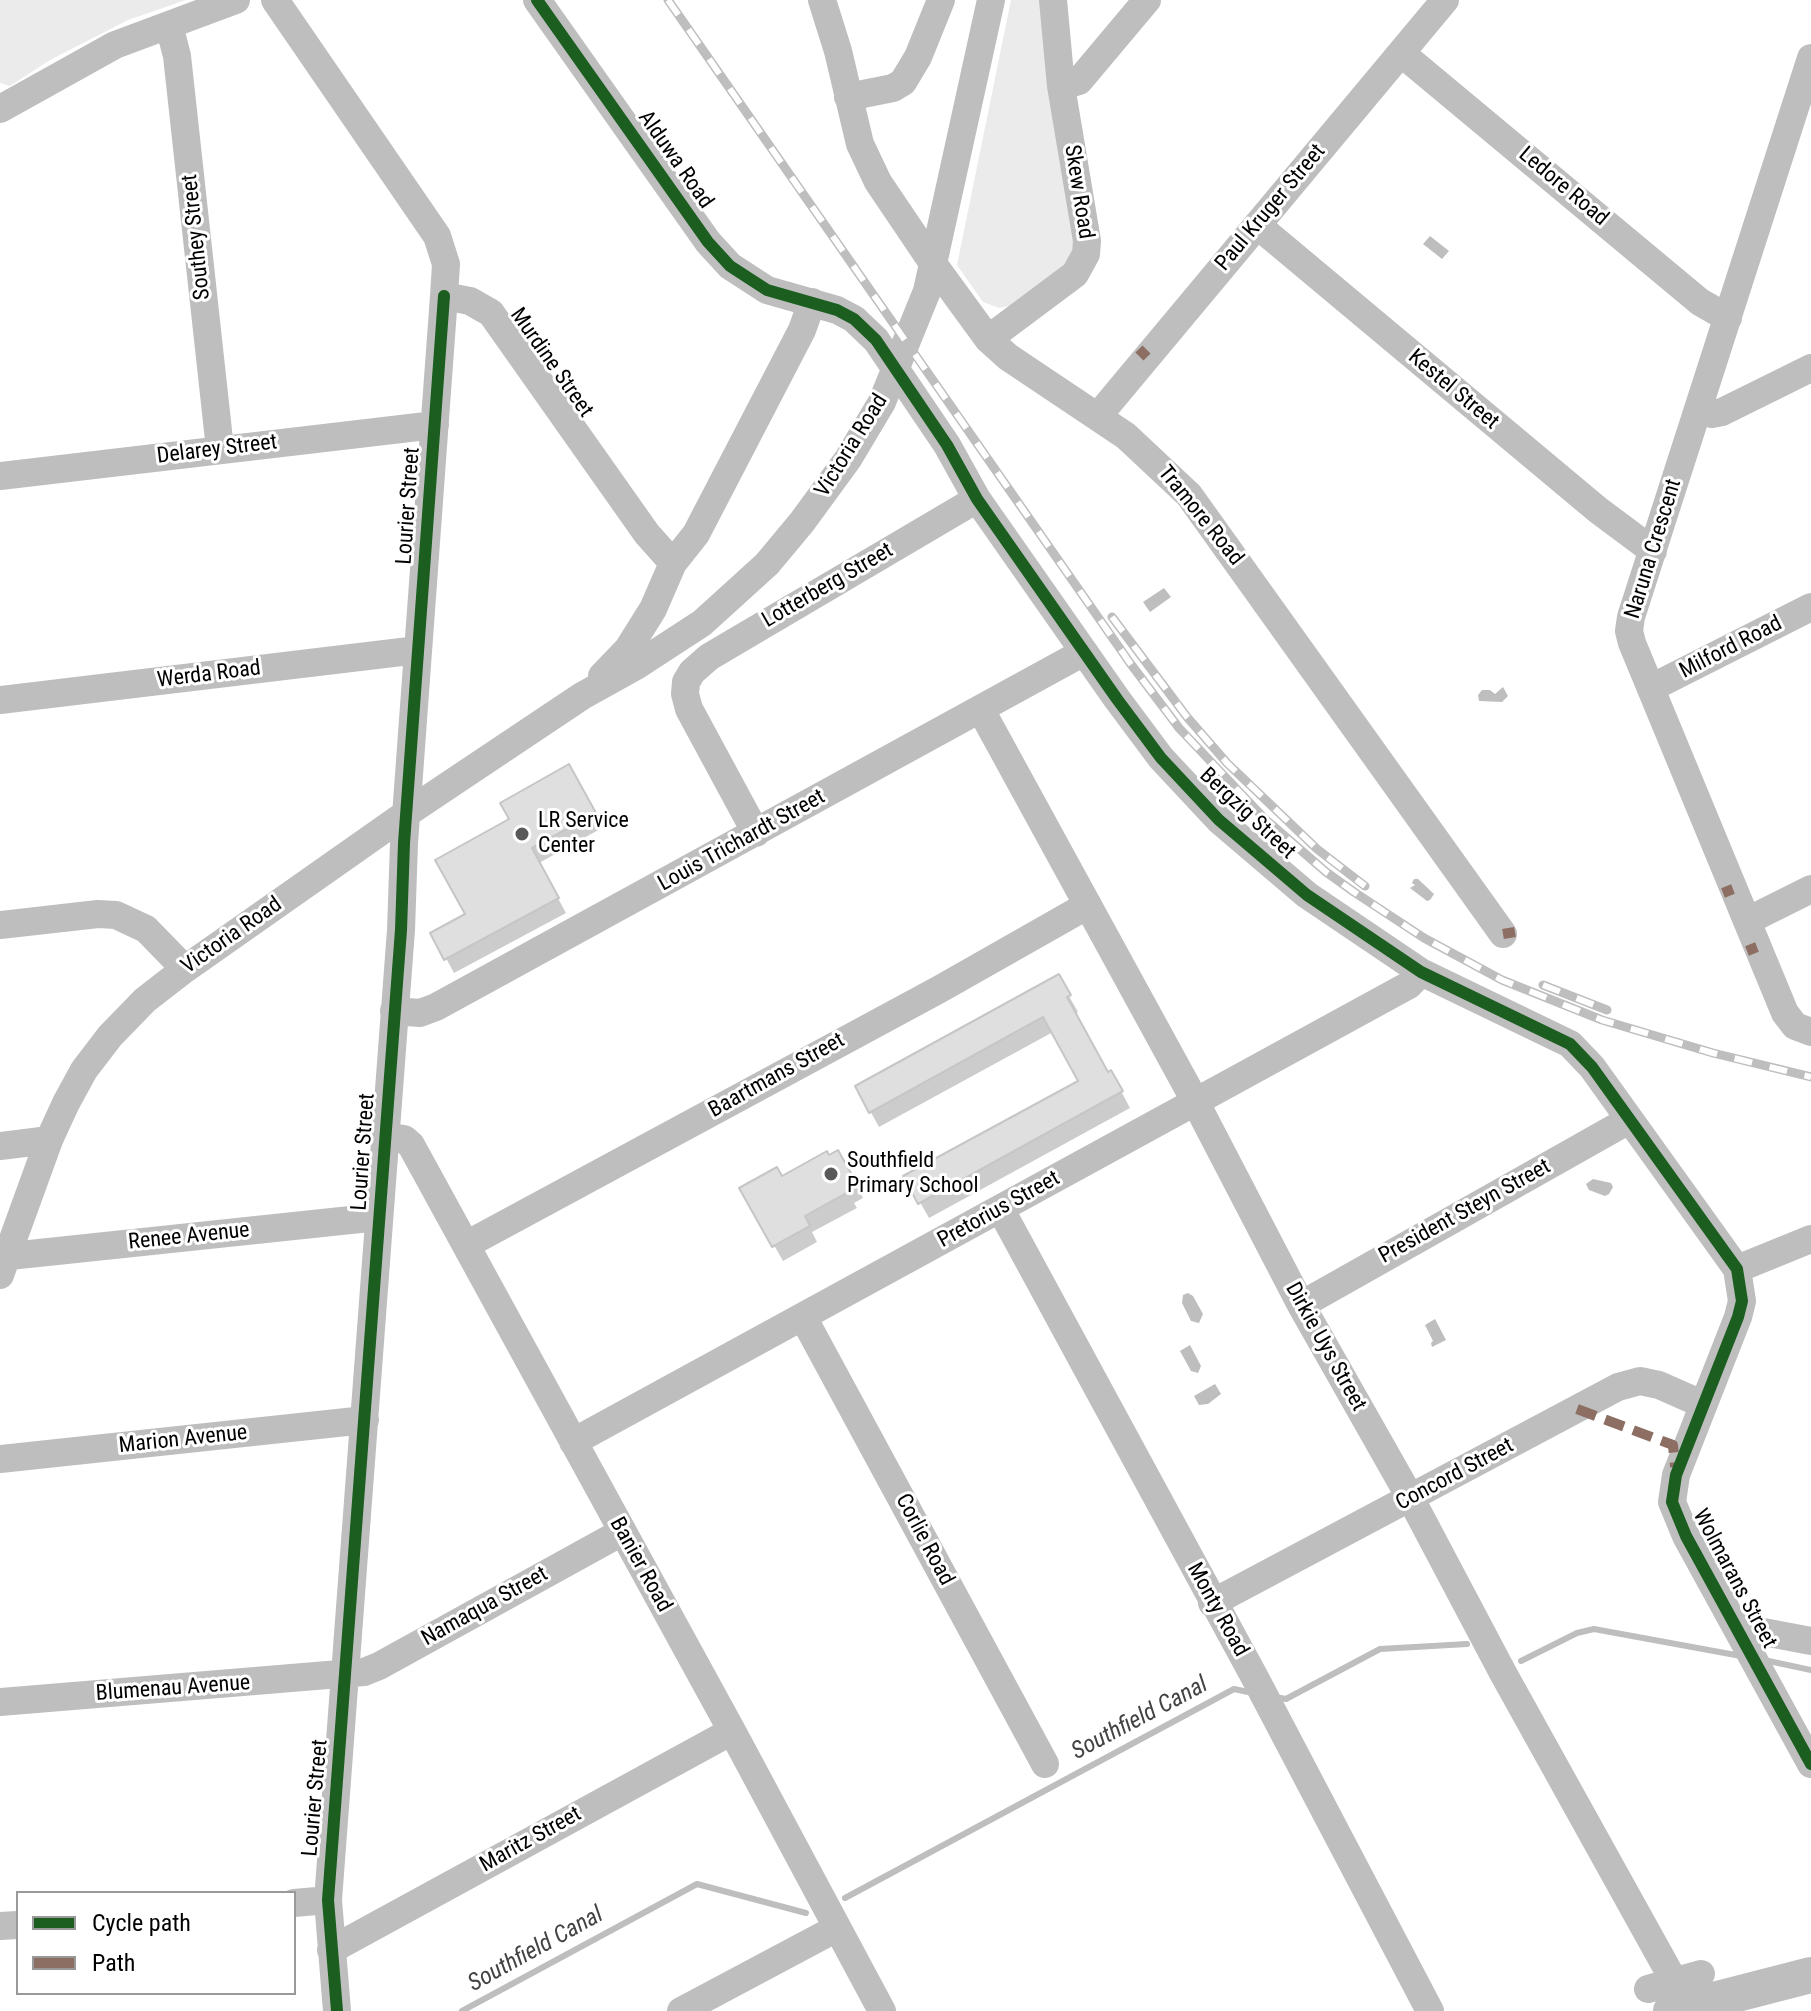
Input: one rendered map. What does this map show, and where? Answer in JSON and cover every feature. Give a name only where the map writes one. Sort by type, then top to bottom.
[{"type":"main road","points":[[1664,1994],[1811,1975]]},
{"type":"street","points":[[0,109],[115,45],[236,0]]},
{"type":"street","points":[[275,0],[437,236],[446,264],[444,296]]},
{"type":"street","name":"Alduwa Road","points":[[537,0],[719,255],[735,271],[767,290],[812,302]]},
{"type":"street","name":"Tramore Road","points":[[822,0],[838,51],[860,144],[878,182],[988,339],[1029,373],[1098,416],[1153,458],[1189,495],[1503,934]]},
{"type":"street","points":[[848,97],[893,88],[903,82],[918,57],[941,0]]},
{"type":"street","name":"Victoria Road","points":[[2,1263],[49,1140],[84,1070],[110,1036],[145,1000],[407,813],[582,696],[692,630],[767,564],[826,491],[882,402],[927,291],[991,0]]},
{"type":"street","name":"Skew Road","points":[[988,339],[1075,274],[1086,254],[1087,241],[1061,86],[1053,0]]},
{"type":"street","points":[[1061,86],[1079,81],[1147,0]]},
{"type":"street","name":"Paul Kruger Street","points":[[1098,416],[1445,0]]},
{"type":"street","name":"Southey Street","points":[[169,25],[177,56],[220,449]]},
{"type":"street","name":"Ledore Road","points":[[1401,53],[1693,296],[1728,318]]},
{"type":"street","name":"Naruna Crescent","points":[[1803,1029],[1785,1013],[1629,631],[1728,318],[1801,125],[1811,58]]},
{"type":"street","name":"Kestel Street","points":[[1257,225],[1598,510],[1653,551]]},
{"type":"street","name":"Lourier Street","points":[[337,2011],[328,1900],[444,296]]},
{"type":"street","name":"Murdine Street","points":[[444,296],[470,301],[491,313],[647,534],[673,563]]},
{"type":"street","name":"Bergzig Street","points":[[812,302],[854,319],[876,340],[947,445],[977,499],[1084,652],[1161,758],[1219,820],[1307,895],[1421,972],[1570,1044],[1592,1067],[1737,1269]]},
{"type":"street","name":"Victoria Road","points":[[582,696],[628,649],[653,609],[673,563],[696,534],[710,508],[802,330],[812,302]]},
{"type":"street","points":[[1698,410],[1712,414],[1722,412],[1811,368]]},
{"type":"street","name":"Delarey Street","points":[[0,473],[435,425]]},
{"type":"street","name":"Lotterberg Street","points":[[756,833],[694,721],[685,694],[686,682],[692,672],[709,657],[977,499]]},
{"type":"street","name":"Milford Road","points":[[1651,688],[1811,607]]},
{"type":"street","name":"Werda Road","points":[[0,700],[418,650]]},
{"type":"street","name":"Louis Trichardt Street","points":[[394,1011],[425,1012],[1084,652]]},
{"type":"street","name":"Dirkie Uys Street","points":[[981,710],[1195,1101],[1301,1305],[1411,1499],[1503,1673],[1664,1994]]},
{"type":"street","points":[[1747,921],[1811,889]]},
{"type":"street","name":"Baartmans Street","points":[[466,1245],[940,989],[1088,905]]},
{"type":"street","points":[[0,925],[98,914],[116,915],[146,929],[185,969]]},
{"type":"street","name":"Pretorius Street","points":[[573,1442],[1409,985],[1421,972]]},
{"type":"street","name":"President Steyn Street","points":[[1301,1305],[1629,1120]]},
{"type":"street","name":"Banier Road","points":[[385,1136],[408,1141],[882,2011]]},
{"type":"street","points":[[0,1146],[49,1140]]},
{"type":"street","name":"Monty Road","points":[[1001,1210],[1254,1676],[1430,2011]]},
{"type":"street","name":"Renee Avenue","points":[[2,1263],[379,1217]]},
{"type":"street","points":[[1737,1269],[1811,1239]]},
{"type":"street","name":"Wolmarans Street","points":[[1737,1269],[1742,1301],[1738,1317],[1676,1475],[1672,1502],[1686,1536],[1811,1764]]},
{"type":"street","name":"Corlie Road","points":[[803,1317],[1045,1764]]},
{"type":"street","name":"Concord Street","points":[[1212,1603],[1618,1387],[1640,1381],[1659,1385],[1702,1404]]},
{"type":"street","name":"Marion Avenue","points":[[0,1459],[365,1420]]},
{"type":"street","name":"Namaqua Street","points":[[346,1675],[379,1666],[622,1532]]},
{"type":"street","points":[[1740,1632],[1811,1641]]},
{"type":"street","name":"Blumenau Avenue","points":[[0,1702],[346,1675]]},
{"type":"street","name":"Maritz Street","points":[[331,1950],[732,1731]]},
{"type":"street","points":[[296,1903],[328,1900]]},
{"type":"street","points":[[681,2011],[829,1915]]},
{"type":"street","points":[[1664,1994],[1701,1974]]},
{"type":"shaded area","points":[[0,0],[186,0],[128,20],[50,60],[10,86],[0,83]]},
{"type":"shaded area","points":[[1011,0],[1043,0],[1077,256],[1009,306],[999,308],[983,302],[957,265]]},
{"type":"shaded area","points":[[1430,236],[1449,251],[1442,259],[1423,244]]},
{"type":"shaded area","points":[[1164,588],[1171,597],[1150,612],[1143,602]]},
{"type":"shaded area","points":[[1503,687],[1508,696],[1502,702],[1479,701],[1478,695],[1482,690],[1495,694]]},
{"type":"shaded area","points":[[1414,879],[1434,894],[1430,900],[1427,901],[1410,888],[1415,885],[1412,883]]},
{"type":"shaded area","points":[[1593,1179],[1611,1183],[1613,1187],[1609,1194],[1605,1196],[1589,1190],[1586,1184]]},
{"type":"shaded area","points":[[1188,1293],[1203,1314],[1199,1323],[1191,1321],[1182,1303],[1183,1295]]},
{"type":"shaded area","points":[[1435,1319],[1446,1340],[1432,1347],[1433,1341],[1425,1325]]},
{"type":"shaded area","points":[[1190,1345],[1201,1366],[1198,1373],[1191,1371],[1180,1351]]},
{"type":"shaded area","points":[[1215,1384],[1221,1394],[1208,1404],[1199,1405],[1194,1396]]},
{"type":"building","points":[[569,764],[596,813],[532,848],[559,898],[444,960],[430,933],[465,914],[435,860],[509,819],[500,803]]},
{"type":"building","points":[[1059,974],[1071,995],[1067,997],[1108,1072],[1111,1070],[1123,1091],[918,1204],[903,1176],[1078,1081],[1043,1017],[869,1113],[855,1086]]},
{"type":"building","points":[[838,1150],[856,1182],[847,1187],[850,1191],[805,1216],[810,1226],[772,1247],[739,1188],[777,1167],[782,1176],[827,1151],[829,1155]]},
{"type":"waterway","name":"Southfield Canal","points":[[1521,1661],[1577,1633],[1594,1629],[1741,1656]]},
{"type":"waterway","name":"Southfield Canal","points":[[1275,1697],[1286,1699],[1380,1649],[1467,1644]]},
{"type":"waterway","name":"Southfield Canal","points":[[1764,1660],[1811,1670]]},
{"type":"waterway","name":"Southfield Canal","points":[[845,1898],[1234,1689],[1253,1693]]},
{"type":"waterway","name":"Southfield Canal","points":[[462,2011],[697,1884],[806,1913]]},
{"type":"railway","points":[[668,0],[1130,663],[1179,728],[1265,819],[1354,892],[1424,938],[1502,980],[1602,1020],[1713,1053],[1811,1077]]},
{"type":"railway","points":[[1112,617],[1187,717],[1227,763],[1317,849],[1365,886]]},
{"type":"railway","points":[[1543,985],[1607,1010]]},
{"type":"marked path","points":[[1139,349],[1147,357]]},
{"type":"marked path","points":[[1723,893],[1733,889]]},
{"type":"marked path","points":[[1503,934],[1515,932]]},
{"type":"marked path","points":[[1747,951],[1757,947]]},
{"type":"marked path","points":[[1577,1409],[1673,1445],[1675,1467]]},
{"type":"cycle path","points":[[537,0],[708,242],[730,266],[767,290],[837,310],[854,319],[876,340],[947,445],[977,499],[1117,699],[1161,758],[1219,820],[1307,895],[1421,972],[1570,1044],[1592,1067],[1737,1269],[1742,1301],[1738,1317],[1676,1475],[1672,1502],[1686,1536],[1811,1764]]},
{"type":"cycle path","points":[[337,2011],[328,1900],[401,930],[404,843],[444,296]]},
{"type":"place","name":"LR Service Center","points":[[522,834]]},
{"type":"place","name":"Southfield Primary School","points":[[831,1174]]}]
